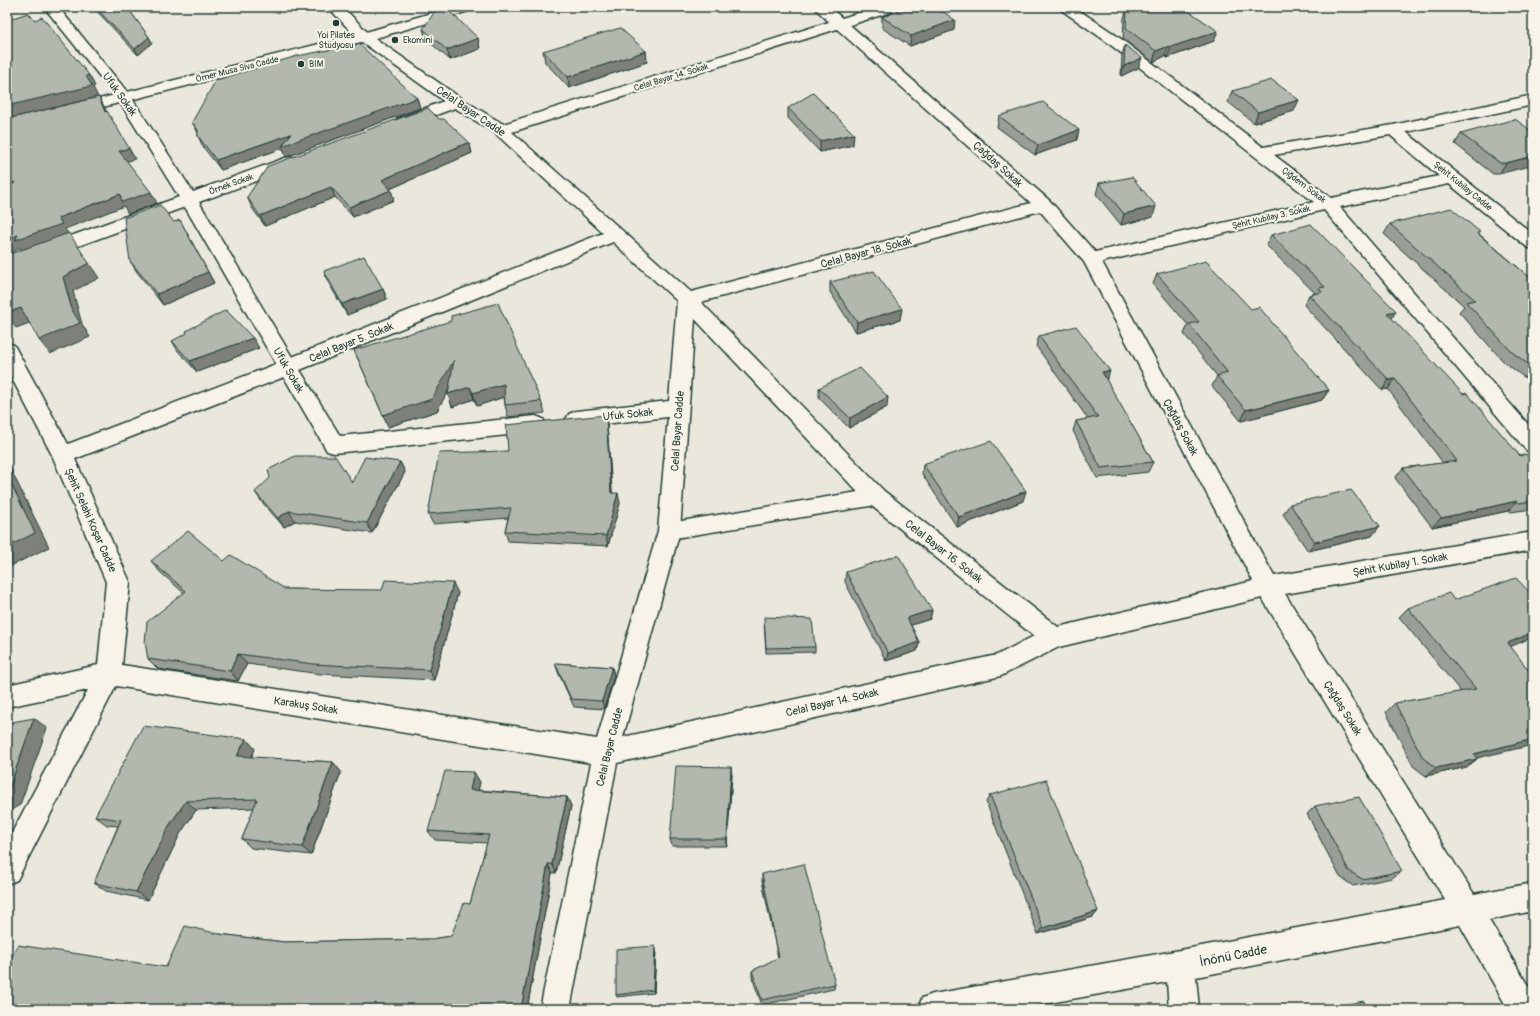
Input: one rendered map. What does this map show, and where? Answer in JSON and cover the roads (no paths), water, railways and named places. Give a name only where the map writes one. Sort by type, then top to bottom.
[{"type":"street","name":"Ufuk Sokak","points":[[51,7],[124,97],[189,199],[334,445],[679,408]]},
{"type":"street","name":"Celal Bayar Cadde","points":[[335,7],[364,37],[456,102],[501,130],[687,299],[669,531],[606,752],[555,1009]]},
{"type":"street","name":"Ömer Musa Siva Cadde","points":[[58,114],[364,37],[467,7]]},
{"type":"street","name":"Çağdaş Sokak","points":[[821,7],[1044,205],[1091,259],[1268,587],[1467,909],[1525,1009]]},
{"type":"street","name":"Celal Bayar 14. Sokak","points":[[501,130],[892,7]]},
{"type":"street","name":"Çiğdem Sokak","points":[[1064,7],[1108,36],[1328,204],[1533,444]]},
{"type":"street","points":[[1260,152],[1393,130],[1533,100]]},
{"type":"street","points":[[389,126],[456,102]]},
{"type":"street","name":"Şehit Kubilay Cadde","points":[[1393,130],[1533,243]]},
{"type":"street","name":"Örnek Sokak","points":[[7,266],[308,156]]},
{"type":"street","name":"Şehit Kubilay 3. Sokak","points":[[1091,259],[1328,204],[1453,178]]},
{"type":"street","name":"Celal Bayar 18. Sokak","points":[[687,299],[1044,205]]},
{"type":"street","name":"Celal Bayar 5. Sokak","points":[[62,456],[288,367],[616,234]]},
{"type":"street","name":"Celal Bayar 16. Sokak","points":[[687,299],[876,497],[1054,638]]},
{"type":"street","name":"Şehit Selahi Koşar Cadde","points":[[7,350],[62,456],[118,582],[109,674],[7,870]]},
{"type":"street","name":"Şehit Kubilay 1. Sokak","points":[[1268,587],[1533,541]]},
{"type":"street","points":[[1054,638],[1268,587]]},
{"type":"street","name":"Celal Bayar 14. Sokak","points":[[606,752],[1001,665],[1054,638]]},
{"type":"street","name":"Karakuş Sokak","points":[[7,696],[109,674],[606,752]]},
{"type":"street","name":"İnönü Cadde","points":[[933,1009],[1180,965],[1533,897]]},
{"type":"street","points":[[1180,965],[1184,1009]]},
{"type":"lane","points":[[669,531],[876,497]]},
{"type":"place","name":"Yoi Pilates Stüdyosu","points":[[336,23]]},
{"type":"place","name":"Ekomini","points":[[395,40]]},
{"type":"place","name":"BIM","points":[[301,64]]}]
